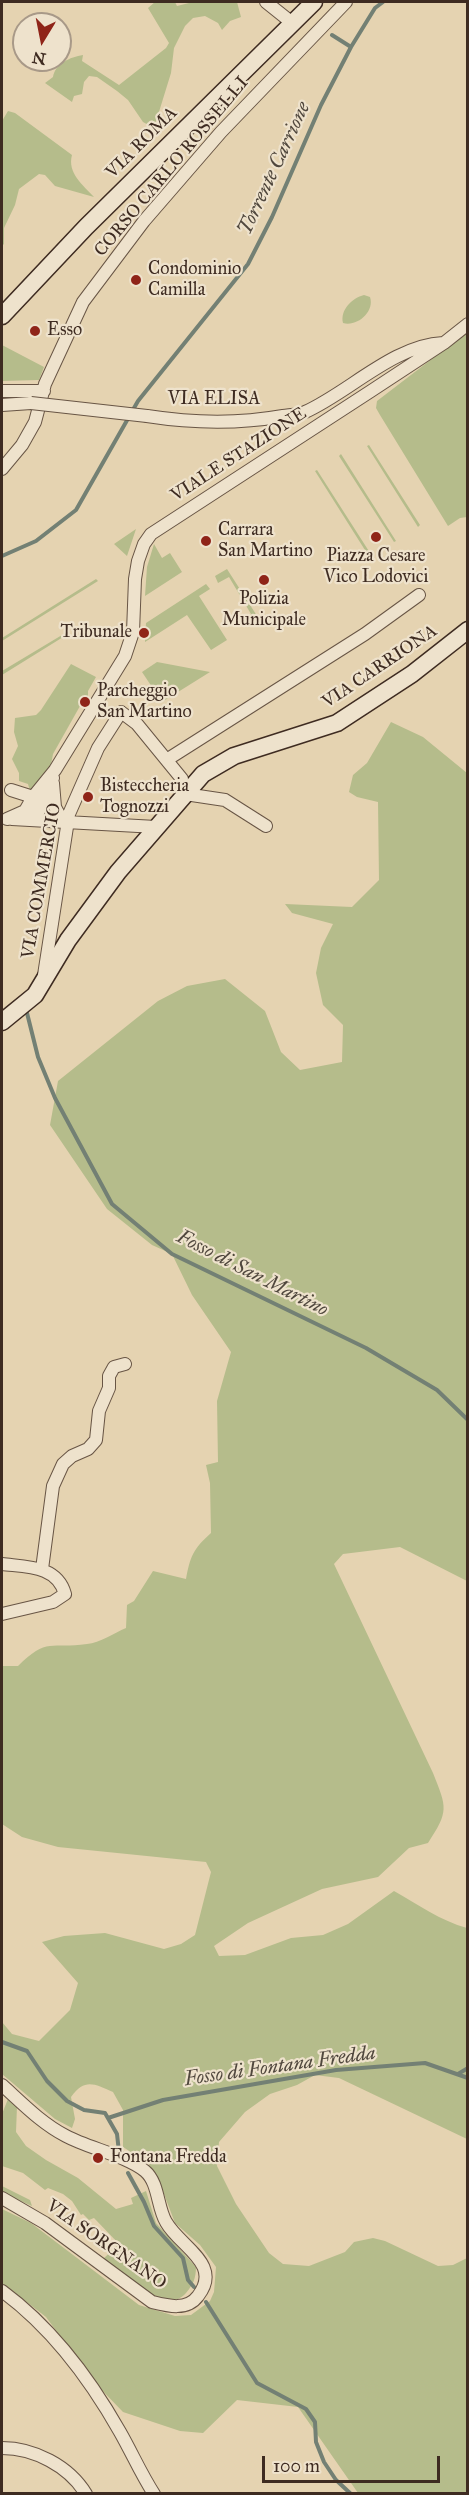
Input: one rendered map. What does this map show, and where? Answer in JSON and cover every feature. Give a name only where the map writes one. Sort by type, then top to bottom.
[{"type":"main road","name":"VIA ROMA","points":[[2,316],[94,218],[291,22],[314,2]]},
{"type":"main road","name":"VIA CARRIONA","points":[[2,1022],[35,995],[80,923],[118,872],[156,827],[184,786],[234,756],[337,723],[412,674],[468,630]]},
{"type":"street","points":[[266,2],[291,22]]},
{"type":"street","name":"CORSO CARLO ROSSELLI","points":[[2,469],[30,432],[41,406],[44,391],[83,302],[144,221],[221,132],[346,2]]},
{"type":"street","name":"VIALE STAZIONE","points":[[55,770],[116,672],[130,645],[138,561],[144,544],[151,534],[444,343],[468,324]]},
{"type":"street","name":"VIA ELISA","points":[[2,405],[31,403],[185,422],[244,422],[304,413],[360,378],[422,345],[444,343]]},
{"type":"street","points":[[2,391],[44,391]]},
{"type":"street","points":[[168,759],[364,634],[419,595]]},
{"type":"street","name":"VIA COMMERCIO","points":[[44,979],[65,822],[98,748],[121,712],[137,724],[168,759],[184,786]]},
{"type":"street","points":[[55,770],[53,788],[55,807],[65,822]]},
{"type":"street","points":[[4,819],[25,812],[33,797],[55,770]]},
{"type":"street","points":[[29,820],[43,804],[55,770]]},
{"type":"street","points":[[184,786],[225,800],[266,826]]},
{"type":"street","points":[[53,788],[64,800],[72,804]]},
{"type":"street","points":[[11,789],[33,797]]},
{"type":"street","points":[[4,819],[156,827]]},
{"type":"street","points":[[42,1569],[53,1486],[63,1464],[72,1456],[88,1449],[96,1440],[99,1410],[109,1388],[109,1376],[114,1367],[125,1364]]},
{"type":"street","points":[[2,1564],[42,1569],[59,1580],[65,1594],[53,1602],[2,1614]]},
{"type":"street","name":"VIA SORGNANO","points":[[2,2085],[47,2124],[66,2136],[147,2173],[155,2188],[164,2219],[206,2270],[206,2285],[193,2302],[184,2306],[167,2306],[152,2302],[45,2223],[2,2198]]},
{"type":"street","points":[[2,2290],[37,2318],[69,2356],[116,2425],[154,2493]]},
{"type":"street","points":[[2,2448],[39,2456],[63,2468],[86,2493]]},
{"type":"green space","points":[[155,2],[175,2],[177,6],[193,2],[237,2],[241,17],[230,21],[222,30],[218,23],[205,16],[193,18],[185,26],[174,48],[171,73],[154,128],[143,122],[128,100],[97,77],[89,76],[84,82],[82,94],[74,96],[72,102],[45,83],[53,77],[54,72],[72,72],[72,58],[83,55],[82,61],[119,85],[166,48],[169,43],[148,8]]},
{"type":"green space","points":[[8,111],[15,113],[72,155],[74,173],[94,197],[55,186],[45,175],[39,174],[19,189],[15,205],[4,228],[2,246],[2,121]]},
{"type":"green space","points":[[364,295],[370,297],[371,303],[364,317],[354,323],[343,323],[343,314],[348,305]]},
{"type":"green space","points":[[467,332],[467,517],[460,518],[448,526],[376,408],[377,401]]},
{"type":"green space","points":[[2,345],[44,367],[39,380],[2,381]]},
{"type":"green space","points":[[369,445],[420,525],[418,527],[367,446]]},
{"type":"green space","points":[[341,454],[396,541],[394,542],[339,456]]},
{"type":"green space","points":[[317,470],[372,556],[370,558],[315,471]]},
{"type":"green space","points":[[136,529],[127,556],[114,544]]},
{"type":"green space","points":[[154,544],[162,558],[170,553],[182,572],[145,596],[147,567]]},
{"type":"green space","points":[[227,569],[259,619],[248,625],[251,614],[229,577],[218,583],[215,576]]},
{"type":"green space","points":[[96,579],[98,581],[2,641],[2,638]]},
{"type":"green space","points":[[206,584],[210,589],[199,596],[227,640],[211,650],[187,615],[145,642],[146,623]]},
{"type":"green space","points":[[67,632],[68,634],[2,675],[2,671]]},
{"type":"green space","points":[[157,662],[210,672],[162,702],[142,672]]},
{"type":"green space","points":[[71,664],[96,677],[88,691],[88,700],[80,706],[53,754],[50,770],[30,791],[28,784],[19,781],[19,773],[12,759],[18,746],[14,732],[15,718],[36,715]]},
{"type":"green space","points":[[391,722],[423,737],[467,773],[467,1581],[400,1547],[343,1554],[334,1564],[433,1773],[443,1802],[443,1816],[428,1843],[409,1848],[378,1877],[322,1889],[248,1923],[214,1946],[219,1956],[245,1955],[291,1938],[323,1935],[348,1924],[394,1891],[439,1917],[467,1928],[467,2139],[339,2078],[315,2075],[297,2085],[270,2094],[245,2112],[219,2142],[217,2166],[236,2204],[269,2253],[283,2264],[309,2266],[345,2252],[354,2242],[373,2238],[385,2241],[438,2266],[453,2265],[467,2258],[467,2493],[358,2493],[298,2407],[237,2400],[203,2433],[180,2431],[123,2412],[95,2383],[46,2317],[2,2283],[2,2209],[31,2223],[139,2305],[175,2316],[191,2315],[210,2301],[214,2292],[216,2267],[200,2245],[175,2223],[159,2181],[148,2163],[123,2147],[123,2110],[113,2092],[90,2084],[76,2091],[71,2097],[75,2119],[72,2128],[55,2119],[2,2074],[2,2022],[12,2034],[39,2041],[70,2010],[78,1983],[42,1942],[64,1936],[105,1933],[164,1949],[181,1944],[195,1935],[211,1872],[206,1862],[58,1847],[22,1837],[2,1824],[2,1666],[18,1666],[43,1648],[92,1643],[126,1628],[127,1605],[134,1601],[153,1571],[186,1579],[193,1554],[211,1533],[210,1483],[206,1465],[218,1462],[217,1401],[231,1352],[192,1295],[172,1254],[152,1245],[107,1209],[50,1125],[58,1081],[158,1001],[187,986],[225,979],[265,1011],[281,1052],[300,1070],[342,1062],[343,1025],[323,1005],[316,973],[321,948],[333,924],[292,913],[285,904],[352,907],[379,880],[378,802],[357,797],[349,792],[353,775],[367,763]]},
{"type":"green space","points":[[8,2099],[17,2106],[16,2132],[26,2146],[78,2178],[116,2209],[133,2204],[131,2198],[146,2191],[156,2223],[196,2267],[194,2281],[186,2293],[177,2299],[167,2300],[155,2297],[131,2282],[102,2260],[119,2244],[94,2218],[89,2220],[83,2214],[81,2215],[72,2201],[63,2194],[48,2188],[45,2190],[23,2173],[2,2166],[2,2114]]},
{"type":"green space","points":[[2,2186],[30,2200],[32,2206],[2,2193]]},
{"type":"waterway","name":"Torrente Carrione","points":[[2,556],[36,541],[76,510],[138,401],[248,264],[272,217],[321,105],[351,47],[375,8],[383,2]]},
{"type":"waterway","points":[[332,35],[351,47]]},
{"type":"waterway","name":"Fosso di San Martino","points":[[27,1013],[38,1057],[55,1098],[112,1204],[172,1254],[366,1348],[437,1390],[468,1420]]},
{"type":"waterway","points":[[2,2042],[27,2051],[47,2081],[67,2101],[84,2110],[105,2113],[117,2134],[119,2152]]},
{"type":"waterway","name":"Fosso di Fontana Fredda","points":[[108,2118],[163,2100],[336,2070],[425,2063],[468,2078]]},
{"type":"waterway","name":"Fosso di Fontana Fredda","points":[[458,2074],[468,2068]]},
{"type":"waterway","points":[[128,2173],[154,2226],[183,2258],[188,2280],[194,2287]]},
{"type":"waterway","points":[[206,2302],[257,2383],[306,2409],[315,2422],[316,2442],[324,2462],[336,2480],[351,2494]]},
{"type":"place","name":"Condominio Camilla","points":[[136,280]]},
{"type":"place","name":"Esso","points":[[35,331]]},
{"type":"place","name":"Piazza Cesare Vico Lodovici","points":[[376,537]]},
{"type":"place","name":"Carrara San Martino","points":[[206,541]]},
{"type":"place","name":"Polizia Municipale","points":[[264,580]]},
{"type":"place","name":"Tribunale","points":[[144,633]]},
{"type":"place","name":"Parcheggio San Martino","points":[[85,702]]},
{"type":"place","name":"Bisteccheria Tognozzi","points":[[88,797]]},
{"type":"place","name":"Fontana Fredda","points":[[98,2158]]}]
